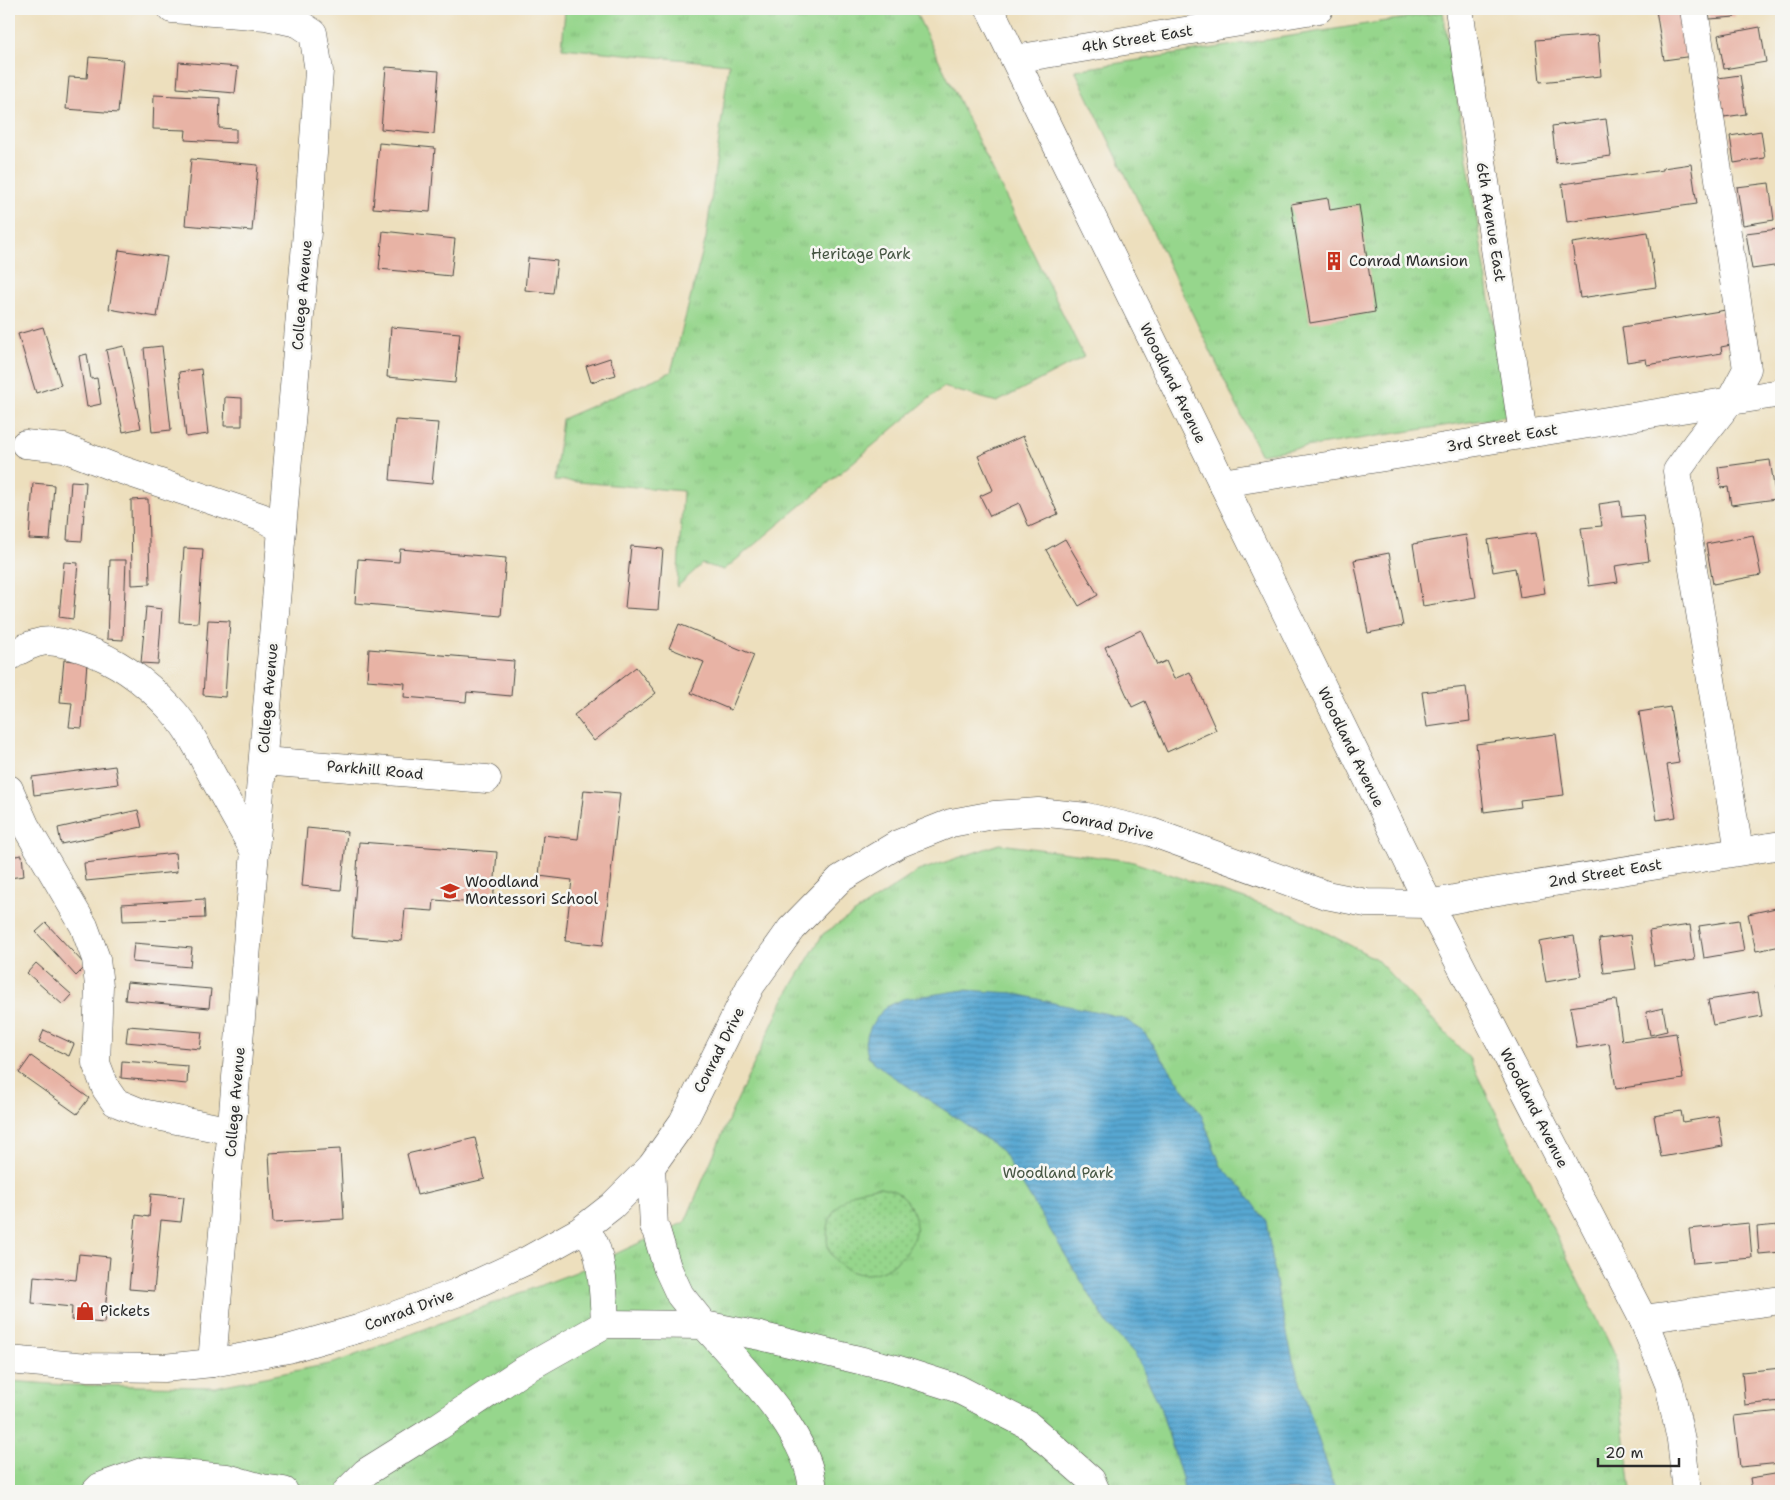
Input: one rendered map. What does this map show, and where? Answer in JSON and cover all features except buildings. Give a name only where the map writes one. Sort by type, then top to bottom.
[{"type":"street","name":"College Avenue","points":[[172,9],[266,16],[298,23],[313,33],[319,71],[212,1363]]},
{"type":"street","name":"Woodland Avenue","points":[[990,9],[1429,904],[1643,1319],[1669,1384],[1681,1440],[1687,1491]]},
{"type":"street","name":"4th Street East","points":[[1015,59],[1234,16],[1319,9]]},
{"type":"street","name":"6th Avenue East","points":[[1458,9],[1523,434]]},
{"type":"street","points":[[1694,9],[1747,369],[1730,401],[1677,471],[1739,851]]},
{"type":"street","name":"3rd Street East","points":[[1222,483],[1781,393]]},
{"type":"street","points":[[25,444],[64,448],[113,467],[261,517],[282,529]]},
{"type":"street","points":[[9,657],[26,646],[38,642],[63,642],[100,654],[139,678],[171,709],[191,736],[255,852]]},
{"type":"street","name":"Parkhill Road","points":[[263,761],[487,779]]},
{"type":"street","points":[[9,789],[25,825],[84,926],[96,959],[99,986],[96,1063],[106,1089],[115,1102],[142,1114],[232,1131]]},
{"type":"street","name":"Conrad Drive","points":[[9,1360],[88,1367],[164,1368],[212,1363],[288,1350],[358,1329],[456,1293],[528,1260],[583,1229],[612,1206],[651,1167],[683,1122],[751,985],[791,929],[840,879],[898,844],[951,824],[994,815],[1038,812],[1087,817],[1151,832],[1326,895],[1366,903],[1429,904]]},
{"type":"street","name":"2nd Street East","points":[[1429,904],[1781,845]]},
{"type":"street","points":[[651,1167],[654,1227],[667,1267],[680,1295],[783,1416],[801,1450],[812,1478],[813,1491]]},
{"type":"street","points":[[583,1229],[593,1242],[597,1254],[605,1324]]},
{"type":"street","points":[[1643,1319],[1781,1300]]},
{"type":"street","points":[[347,1491],[366,1472],[522,1371],[605,1324],[704,1325],[760,1336],[896,1369],[956,1388],[1028,1425],[1091,1480],[1096,1491]]},
{"type":"street","points":[[96,1491],[100,1487],[145,1471],[227,1478],[262,1488],[284,1491]]},
{"type":"green space","name":"Heritage Park","points":[[565,9],[914,9],[1084,357],[997,402],[943,387],[724,570],[702,564],[677,587],[683,491],[555,480],[562,419],[671,372],[706,238],[729,64],[562,48]]},
{"type":"green space","points":[[1443,12],[1509,416],[1260,454],[1075,70]]},
{"type":"green space","name":"Woodland Park","points":[[1000,844],[1130,861],[1293,915],[1376,959],[1469,1058],[1615,1355],[1631,1491],[9,1491],[9,1381],[65,1385],[215,1387],[334,1363],[576,1272],[685,1222],[733,1109],[784,999],[823,934],[918,871]]},
{"type":"green space","points":[[879,1187],[897,1192],[910,1206],[916,1222],[913,1238],[905,1253],[892,1265],[876,1272],[860,1274],[844,1267],[830,1252],[827,1241],[829,1223],[836,1208],[850,1195],[860,1190]]},
{"type":"water","points":[[964,990],[1013,993],[1104,1013],[1123,1018],[1143,1031],[1201,1114],[1221,1166],[1244,1190],[1266,1221],[1278,1292],[1293,1360],[1336,1491],[1184,1491],[1182,1478],[1159,1404],[1135,1354],[1108,1325],[1002,1151],[961,1121],[886,1072],[868,1057],[865,1041],[871,1026],[884,1008],[903,999]]},
{"type":"place","name":"Conrad Mansion","points":[[1334,261]]},
{"type":"place","name":"Woodland Montessori School","points":[[450,891]]},
{"type":"place","name":"Pickets","points":[[85,1311]]}]
